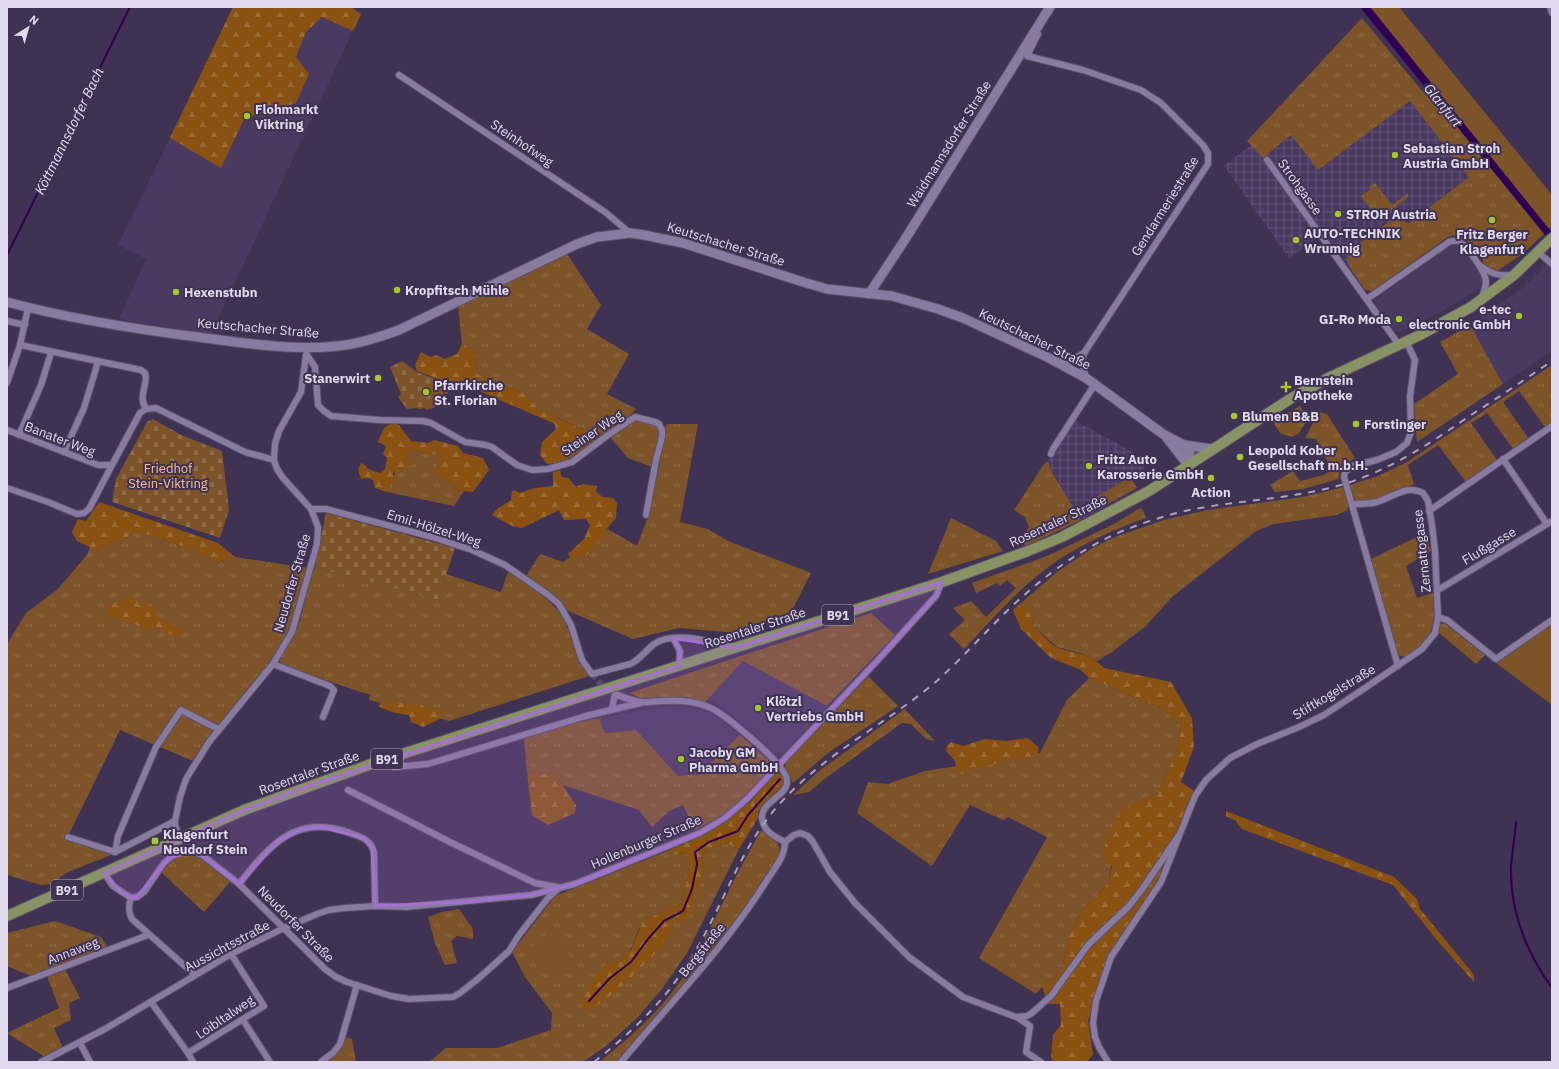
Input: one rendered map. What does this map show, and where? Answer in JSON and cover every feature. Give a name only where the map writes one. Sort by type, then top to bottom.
[{"type":"main road","name":"Waidmannsdorfer Straße","points":[[869,294],[904,241],[1050,7]]},
{"type":"main road","name":"Keutschacher Straße","points":[[7,302],[73,318],[146,330],[307,352],[382,337],[577,244],[597,237],[630,233],[683,243],[828,289],[892,296],[963,318],[1058,362],[1074,371],[1095,384],[1163,434]]},
{"type":"main road","name":"Rosentaler Straße","points":[[7,916],[244,810],[311,785],[374,763],[942,582],[1014,557],[1062,537],[1149,491],[1188,464],[1290,399],[1328,378],[1402,343],[1480,301],[1514,275],[1552,238]]},
{"type":"main road","points":[[1163,434],[1184,445],[1212,449]]},
{"type":"main road","points":[[1163,434],[1188,464]]},
{"type":"main road","points":[[1184,445],[1190,453],[1188,464]]},
{"type":"street","name":"Gendarmeriestraße","points":[[1050,7],[1027,56],[1083,70],[1141,90],[1161,103],[1203,145],[1208,153],[1208,164],[1082,357],[1073,366],[1074,371]]},
{"type":"street","points":[[1550,7],[1552,13]]},
{"type":"street","name":"Steinhofweg","points":[[399,75],[605,212],[630,233]]},
{"type":"street","name":"Strohgasse","points":[[1267,160],[1367,299],[1402,343]]},
{"type":"street","points":[[1367,299],[1454,240],[1459,241],[1463,245],[1478,264],[1486,278],[1486,284],[1480,301]]},
{"type":"street","points":[[1540,250],[1552,264]]},
{"type":"street","points":[[1478,264],[1498,276],[1514,275]]},
{"type":"street","points":[[7,383],[20,345],[28,308]]},
{"type":"street","points":[[7,320],[25,326]]},
{"type":"street","points":[[1398,666],[1344,477],[1347,469],[1352,466],[1377,460],[1396,452],[1407,443],[1412,426],[1410,396],[1415,360],[1402,343]]},
{"type":"street","points":[[20,345],[51,353],[141,370],[145,373],[147,378],[141,398],[146,409]]},
{"type":"street","points":[[307,352],[301,392],[280,430],[275,444],[274,460],[277,469],[283,478],[312,509]]},
{"type":"street","name":"Steiner Weg","points":[[307,352],[315,367],[318,405],[331,416],[380,420],[423,421],[431,423],[465,442],[492,447],[518,465],[532,470],[548,469],[572,462],[635,417],[655,422],[659,424],[662,430],[662,437],[656,460],[646,515]]},
{"type":"street","points":[[19,435],[41,385],[51,353]]},
{"type":"street","points":[[1058,362],[1070,361],[1082,357],[1086,378]]},
{"type":"street","points":[[64,452],[84,408],[98,362]]},
{"type":"street","points":[[1051,454],[1095,384]]},
{"type":"street","points":[[7,488],[77,514],[84,513],[89,509],[140,413],[146,409],[156,408],[245,452],[274,460]]},
{"type":"street","points":[[1429,511],[1552,426]]},
{"type":"street","name":"Banater Weg","points":[[7,430],[98,465],[112,466]]},
{"type":"street","points":[[1503,459],[1550,523]]},
{"type":"street","name":"Zernattogasse","points":[[1352,504],[1373,503],[1404,491],[1412,490],[1423,493],[1428,501],[1432,525],[1438,590],[1438,617],[1434,633],[1430,641],[1422,649],[1398,666]]},
{"type":"street","name":"Emil-Hölzel-Weg","points":[[312,509],[326,509],[432,537],[472,550],[505,565],[559,604],[571,625],[582,660],[592,674],[635,662],[653,645],[660,641],[672,638],[684,638],[734,648]]},
{"type":"street","name":"Neudorfer Straße","points":[[180,838],[174,825],[180,797],[186,780],[218,729],[247,697],[273,664],[292,632],[317,544],[318,527],[312,509]]},
{"type":"street","name":"Flußgasse","points":[[1438,590],[1550,523]]},
{"type":"street","name":"Hollenburger Straße","points":[[348,790],[535,883],[559,888],[575,884],[700,833],[725,818],[747,799],[778,764],[878,660],[936,596],[942,582]]},
{"type":"street","points":[[1438,617],[1446,620],[1496,659],[1552,620]]},
{"type":"street","points":[[672,638],[680,651],[678,666]]},
{"type":"street","points":[[273,664],[330,686],[334,690],[323,717]]},
{"type":"street","name":"Stiftkogelstraße","points":[[1108,1062],[1095,1037],[1093,1023],[1096,1001],[1111,957],[1161,882],[1195,796],[1206,780],[1230,758],[1257,744],[1298,728],[1324,715],[1398,666]]},
{"type":"street","points":[[612,709],[615,694],[642,702]]},
{"type":"street","points":[[394,767],[428,764],[586,716],[642,702],[678,700],[693,702],[709,708],[725,717],[743,731],[778,764],[786,775],[787,784],[784,789],[765,808],[762,814],[763,822],[768,831],[785,842],[794,835],[800,833],[808,836],[830,872],[855,903],[909,957],[963,997],[1016,1017],[1030,1026]]},
{"type":"street","points":[[115,852],[118,836],[156,747],[181,710],[218,729]]},
{"type":"street","points":[[68,837],[115,852],[175,821]]},
{"type":"street","points":[[239,884],[261,856],[278,841],[302,828],[332,828],[363,838],[369,842],[372,847],[374,854],[375,906]]},
{"type":"street","points":[[1016,1017],[1027,1016],[1052,996],[1088,945],[1129,906],[1179,835]]},
{"type":"street","name":"Bergstraße","points":[[621,1062],[728,936],[757,897],[782,856],[785,849],[785,842]]},
{"type":"street","name":"Neudorfer Straße","points":[[131,898],[137,897],[144,892],[164,863],[175,854],[192,852],[202,855],[239,884],[325,969],[336,977],[391,996],[409,999],[448,998],[460,993],[509,951],[538,910],[559,888]]},
{"type":"street","points":[[104,873],[113,886],[131,898],[128,906],[129,914],[132,919],[148,935],[195,975]]},
{"type":"street","name":"Aussichtsstraße","points":[[42,1062],[80,1043],[231,954],[284,928],[329,910],[375,906],[407,907],[462,902],[531,895],[559,888]]},
{"type":"street","name":"Annaweg","points":[[7,988],[148,935]]},
{"type":"street","name":"Loibltalweg","points":[[188,1053],[264,1006],[231,954]]},
{"type":"street","points":[[321,1062],[340,1044],[357,985]]},
{"type":"street","points":[[151,1002],[193,1062]]},
{"type":"street","points":[[1032,1013],[1026,1052],[1041,1062]]},
{"type":"street","points":[[243,1020],[270,1062]]},
{"type":"street","points":[[80,1043],[90,1062]]},
{"type":"highlighted area","points":[[942,582],[936,596],[878,660],[747,799],[725,818],[700,833],[575,884],[531,895],[462,902],[375,906],[372,847],[363,838],[322,827],[302,829],[278,841],[239,884],[202,855],[192,852],[169,858],[137,897],[131,898],[121,892],[104,873],[244,810],[311,785],[679,666],[680,651],[673,638],[734,648]]},
{"type":"shaded area","name":"Flohmarkt Viktring","points":[[233,7],[351,7],[361,14],[211,334],[119,319],[146,259],[118,245]]},
{"type":"shaded area","points":[[1410,100],[1469,177],[1409,223],[1398,249],[1357,278],[1331,241],[1329,242],[1323,234],[1289,258],[1224,166],[1251,145],[1263,158],[1291,135],[1318,170]]},
{"type":"shaded area","points":[[1452,244],[1457,244],[1461,247],[1481,273],[1483,277],[1481,286],[1478,290],[1437,314],[1399,333],[1391,327],[1373,301]]},
{"type":"shaded area","points":[[1548,263],[1552,267],[1552,351],[1503,384],[1470,325],[1524,287]]},
{"type":"shaded area","points":[[1074,420],[1138,455],[1145,468],[1130,477],[1137,488],[1081,520],[1051,471],[1048,461]]},
{"type":"shaded area","points":[[743,661],[827,706],[787,750],[781,753],[774,753],[748,728],[723,708],[707,699]]},
{"type":"shaded area","points":[[677,706],[709,712],[740,735],[700,774],[678,776],[636,730],[605,733],[600,721],[601,718],[651,708]]},
{"type":"green space","points":[[233,7],[351,7],[361,14],[353,31],[322,17],[306,32],[296,57],[309,74],[296,103],[244,119],[221,168],[170,138]]},
{"type":"green space","points":[[1370,7],[1399,7],[1552,195],[1552,225],[1549,229]]},
{"type":"green space","points":[[1362,18],[1422,91],[1426,88],[1544,234],[1521,255],[1497,271],[1491,270],[1484,264],[1482,258],[1463,237],[1456,235],[1448,237],[1372,291],[1365,290],[1349,266],[1348,258],[1360,243],[1393,220],[1409,223],[1469,177],[1410,101],[1318,170],[1291,135],[1263,158],[1247,141]]},
{"type":"green space","points":[[1375,183],[1392,205],[1408,193],[1408,197],[1385,215],[1378,216],[1374,214],[1361,196],[1371,189],[1369,187]]},
{"type":"green space","points":[[567,254],[601,305],[587,329],[629,354],[607,394],[636,409],[623,423],[600,437],[537,409],[526,394],[477,374],[475,351],[462,344],[458,306]]},
{"type":"green space","points":[[1470,325],[1503,384],[1417,442],[1414,404],[1458,374],[1440,342]]},
{"type":"green space","points":[[462,344],[475,351],[477,374],[526,394],[537,409],[600,437],[582,451],[569,458],[547,464],[540,455],[542,442],[555,430],[555,424],[456,381],[447,394],[445,394],[444,384],[433,377],[417,371],[415,365],[421,352],[431,357],[437,355],[444,359],[457,354]]},
{"type":"green space","points":[[402,361],[417,372],[433,378],[444,385],[442,399],[438,405],[426,410],[425,408],[407,409],[398,397],[401,394],[390,367]]},
{"type":"green space","points":[[1552,365],[1552,422],[1545,427],[1519,391],[1503,402],[1528,438],[1513,449],[1487,413],[1471,423],[1497,460],[1466,482],[1438,445],[1408,465],[1414,484],[1383,497],[1366,501],[1359,501],[1352,496],[1349,486],[1376,477],[1407,462]]},
{"type":"green space","points":[[1300,406],[1305,415],[1309,418],[1298,434],[1292,437],[1280,433],[1273,422]]},
{"type":"green space","points":[[1319,412],[1327,414],[1355,458],[1341,468],[1339,479],[1303,489],[1275,492],[1270,485],[1293,471],[1300,481],[1324,475],[1332,470],[1316,439],[1305,438]]},
{"type":"green space","name":"Friedhof Stein-Viktring","points":[[153,419],[181,435],[222,451],[229,510],[220,538],[112,502],[116,479],[147,422]]},
{"type":"green space","points":[[638,421],[654,424],[659,428],[660,436],[652,467],[628,458],[610,437],[630,423]]},
{"type":"green space","points":[[390,424],[398,424],[411,441],[428,443],[434,440],[458,446],[463,453],[483,458],[489,470],[473,492],[454,490],[452,483],[437,476],[434,469],[439,461],[437,455],[411,450],[405,459],[413,463],[413,465],[396,470],[393,474],[397,481],[391,485],[387,492],[375,488],[373,480],[369,478],[361,479],[358,470],[361,463],[368,469],[380,473],[385,469],[387,458],[383,454],[386,446],[378,442],[384,428]]},
{"type":"green space","points":[[667,424],[698,424],[680,522],[708,529],[728,541],[811,573],[788,618],[737,633],[679,628],[633,639],[566,610],[559,601],[526,576],[540,554],[563,562],[587,547],[604,527],[637,546],[648,517],[665,434],[664,428]]},
{"type":"green space","points":[[411,450],[437,455],[439,461],[437,476],[452,483],[454,490],[464,491],[454,506],[387,492],[396,470],[413,463],[405,459]]},
{"type":"green space","points":[[1048,461],[1051,471],[1081,520],[1028,545],[1019,544],[1029,527],[1025,517],[1014,510],[1044,464]]},
{"type":"green space","points":[[560,470],[562,477],[568,478],[576,487],[583,484],[597,486],[596,492],[603,497],[613,498],[617,503],[616,518],[605,531],[602,539],[587,555],[571,559],[568,554],[584,539],[590,525],[586,519],[564,520],[559,510],[522,528],[512,526],[492,515],[497,509],[511,500],[512,491],[514,490],[520,493],[534,488],[553,486],[553,472]]},
{"type":"green space","points":[[1130,477],[1137,488],[1098,509],[1092,511],[1088,508],[1088,505],[1092,500]]},
{"type":"green space","points":[[1344,487],[1349,506],[1346,511],[1336,515],[1274,524],[1256,531],[1172,597],[1146,626],[1112,652],[1097,661],[1080,653],[1057,647],[1032,625],[1033,618],[1021,603],[1057,572],[1094,547],[1115,537],[1164,520],[1208,510],[1303,497]]},
{"type":"green space","points":[[99,502],[218,543],[235,557],[218,563],[192,549],[135,531],[123,541],[108,543],[98,551],[77,541],[72,532],[78,519],[86,521]]},
{"type":"green space","points":[[1140,508],[1143,510],[1146,518],[1097,538],[1073,551],[1039,574],[1016,594],[964,649],[949,634],[965,620],[953,608],[971,601],[986,617],[1016,588],[1007,580],[1000,586],[997,583],[976,593],[972,583],[1047,556],[1114,524]]},
{"type":"green space","points":[[326,513],[455,548],[438,600],[315,567]]},
{"type":"green space","points":[[951,518],[996,541],[1003,551],[928,574]]},
{"type":"green space","points":[[135,531],[192,549],[218,563],[235,557],[308,568],[295,619],[284,643],[262,675],[209,737],[193,761],[120,730],[67,838],[113,854],[64,874],[53,884],[41,885],[7,875],[7,644],[26,613],[58,589],[87,555],[90,547],[98,551],[108,543],[123,541]]},
{"type":"green space","points":[[1425,533],[1431,551],[1406,566],[1417,598],[1435,592],[1433,624],[1429,636],[1425,642],[1404,657],[1400,656],[1397,652],[1371,559]]},
{"type":"green space","points":[[315,567],[438,600],[446,574],[501,592],[508,572],[538,591],[559,611],[566,624],[580,662],[589,676],[449,721],[369,700],[370,695],[286,667],[279,661],[300,621],[312,572]]},
{"type":"green space","points":[[129,597],[151,606],[161,619],[181,628],[183,633],[180,639],[154,627],[148,630],[120,618],[107,617],[106,606]]},
{"type":"green space","points":[[1021,603],[1033,618],[1032,625],[1058,648],[1093,659],[1104,668],[1171,682],[1192,718],[1194,747],[1181,782],[1194,791],[1156,883],[1109,954],[1088,1021],[1093,1054],[1087,1062],[1053,1062],[1051,1057],[1053,1035],[1061,1025],[1060,1004],[1048,1004],[1042,986],[1046,982],[1054,979],[1062,968],[1070,933],[1085,907],[1108,884],[1112,866],[1102,857],[1109,832],[1121,809],[1157,794],[1178,748],[1181,726],[1163,709],[1089,678],[1081,670],[1051,658],[1021,629],[1013,610]]},
{"type":"green space","points":[[871,613],[895,635],[827,706],[743,661],[705,702],[685,697],[640,698],[629,693]]},
{"type":"green space","points":[[1444,623],[1485,655],[1476,664],[1438,632],[1440,624]]},
{"type":"green space","points":[[1552,623],[1552,705],[1496,663]]},
{"type":"green space","points":[[867,675],[898,706],[828,753],[793,783],[785,767],[786,762]]},
{"type":"green space","points":[[1089,678],[1163,709],[1181,726],[1178,748],[1157,794],[1121,809],[1108,884],[1085,907],[1070,933],[1062,968],[1054,979],[1046,982],[1036,994],[979,958],[1047,837],[1008,817],[1003,820],[970,805],[932,866],[857,813],[868,782],[888,784],[925,771],[1040,753],[1067,700]]},
{"type":"green space","points":[[382,701],[420,705],[440,712],[438,720],[423,727],[411,722],[409,715],[395,713],[379,707]]},
{"type":"green space","points":[[905,709],[935,741],[926,739],[911,724],[902,723],[823,780],[809,792],[793,795],[819,771]]},
{"type":"green space","points":[[601,718],[600,721],[605,733],[636,730],[678,776],[700,774],[740,735],[770,762],[770,770],[746,797],[723,815],[695,830],[683,805],[669,811],[652,827],[639,810],[563,785],[556,775],[527,772],[524,739],[577,722]]},
{"type":"green space","points":[[1028,738],[1039,748],[1037,756],[1007,759],[989,766],[971,769],[961,774],[957,772],[955,761],[946,751],[947,746],[951,742],[963,746],[985,739],[1006,741]]},
{"type":"green space","points":[[527,772],[556,775],[576,805],[575,813],[548,825],[532,815]]},
{"type":"green space","points":[[779,773],[784,779],[784,785],[758,811],[758,818],[739,849],[725,843],[702,853],[704,869],[690,916],[672,923],[672,932],[655,954],[620,988],[589,1012],[581,1005],[587,986],[606,964],[621,961],[631,950],[642,923],[646,919],[682,903],[690,862],[686,853],[674,855],[670,850],[724,821],[751,801],[774,775]]},
{"type":"green space","points":[[1226,811],[1394,877],[1417,899],[1420,909],[1474,975],[1474,982],[1436,939],[1393,885],[1242,829],[1236,821],[1226,816]]},
{"type":"green space","points":[[763,828],[778,844],[780,852],[779,857],[728,933],[618,1062],[599,1062],[624,1042],[669,997],[687,971],[743,863]]},
{"type":"green space","points":[[725,843],[739,849],[687,953],[662,989],[637,1018],[606,1046],[584,1061],[429,1062],[446,1048],[497,1048],[551,1030],[552,1013],[525,977],[512,952],[555,896],[670,850],[674,855],[686,853],[690,862],[682,903],[646,919],[639,929],[633,946],[627,956],[619,962],[606,964],[581,1005],[672,923],[704,869],[702,853]]},
{"type":"green space","points":[[191,854],[200,857],[231,881],[204,912],[162,873],[168,864],[177,857]]},
{"type":"green space","points":[[459,909],[473,929],[473,939],[457,936],[451,941],[457,963],[445,965],[435,943],[428,917],[442,912]]},
{"type":"green space","points":[[55,921],[101,937],[107,947],[31,976],[7,966],[7,933]]},
{"type":"green space","points":[[549,932],[576,963],[559,977],[533,946]]},
{"type":"green space","points":[[65,969],[80,998],[69,1003],[71,1020],[54,1028],[63,1048],[45,1057],[7,1033],[59,1008],[47,976]]},
{"type":"green space","points":[[345,1037],[352,1039],[356,1062],[326,1062],[340,1050]]},
{"type":"water","name":"Glanfurt","points":[[1360,7],[1370,7],[1549,229],[1552,233],[1552,246],[1546,236]]},
{"type":"waterway","name":"Köttmannsdorfer Bach","points":[[7,255],[130,7]]},
{"type":"waterway","points":[[589,1001],[610,978],[631,962],[664,921],[683,911],[692,889],[697,864],[695,852],[709,842],[738,831],[748,815],[780,779]]},
{"type":"waterway","points":[[1516,822],[1511,867],[1513,900],[1528,946],[1535,961],[1552,988]]},
{"type":"tunnel","points":[[592,674],[601,684],[615,694]]},
{"type":"railway","points":[[594,1062],[643,1019],[675,983],[694,954],[711,923],[734,874],[751,843],[767,819],[781,802],[820,766],[931,686],[1010,608],[1050,574],[1093,545],[1133,527],[1156,519],[1189,510],[1322,490],[1341,485],[1375,472],[1423,447],[1552,361]]},
{"type":"place","name":"Flohmarkt Viktring","points":[[247,116]]},
{"type":"place","name":"Sebastian Stroh Austria GmbH","points":[[1395,155]]},
{"type":"place","name":"STROH Austria","points":[[1338,214]]},
{"type":"place","name":"Fritz Berger Klagenfurt","points":[[1492,220]]},
{"type":"place","name":"AUTO-TECHNIK Wrumnig","points":[[1296,240]]},
{"type":"place","name":"Kropfitsch Mühle","points":[[397,290]]},
{"type":"place","name":"Hexenstubn","points":[[176,292]]},
{"type":"place","name":"e-tec electronic GmbH","points":[[1519,316]]},
{"type":"place","name":"GI-Ro Moda","points":[[1399,319]]},
{"type":"place","name":"Stanerwirt","points":[[378,378]]},
{"type":"place","name":"Bernstein Apotheke","points":[[1286,387]]},
{"type":"place","name":"Pfarrkirche St. Florian","points":[[426,392]]},
{"type":"place","name":"Blumen B&B","points":[[1234,416]]},
{"type":"place","name":"Forstinger","points":[[1356,424]]},
{"type":"place","name":"Leopold Kober Gesellschaft m.b.H.","points":[[1240,457]]},
{"type":"place","name":"Fritz Auto Karosserie GmbH","points":[[1089,466]]},
{"type":"place","name":"Action","points":[[1211,478]]},
{"type":"place","name":"Klötzl Vertriebs GmbH","points":[[758,708]]},
{"type":"place","name":"Jacoby GM Pharma GmbH","points":[[681,759]]},
{"type":"place","name":"Klagenfurt Neudorf Stein","points":[[155,841]]}]
